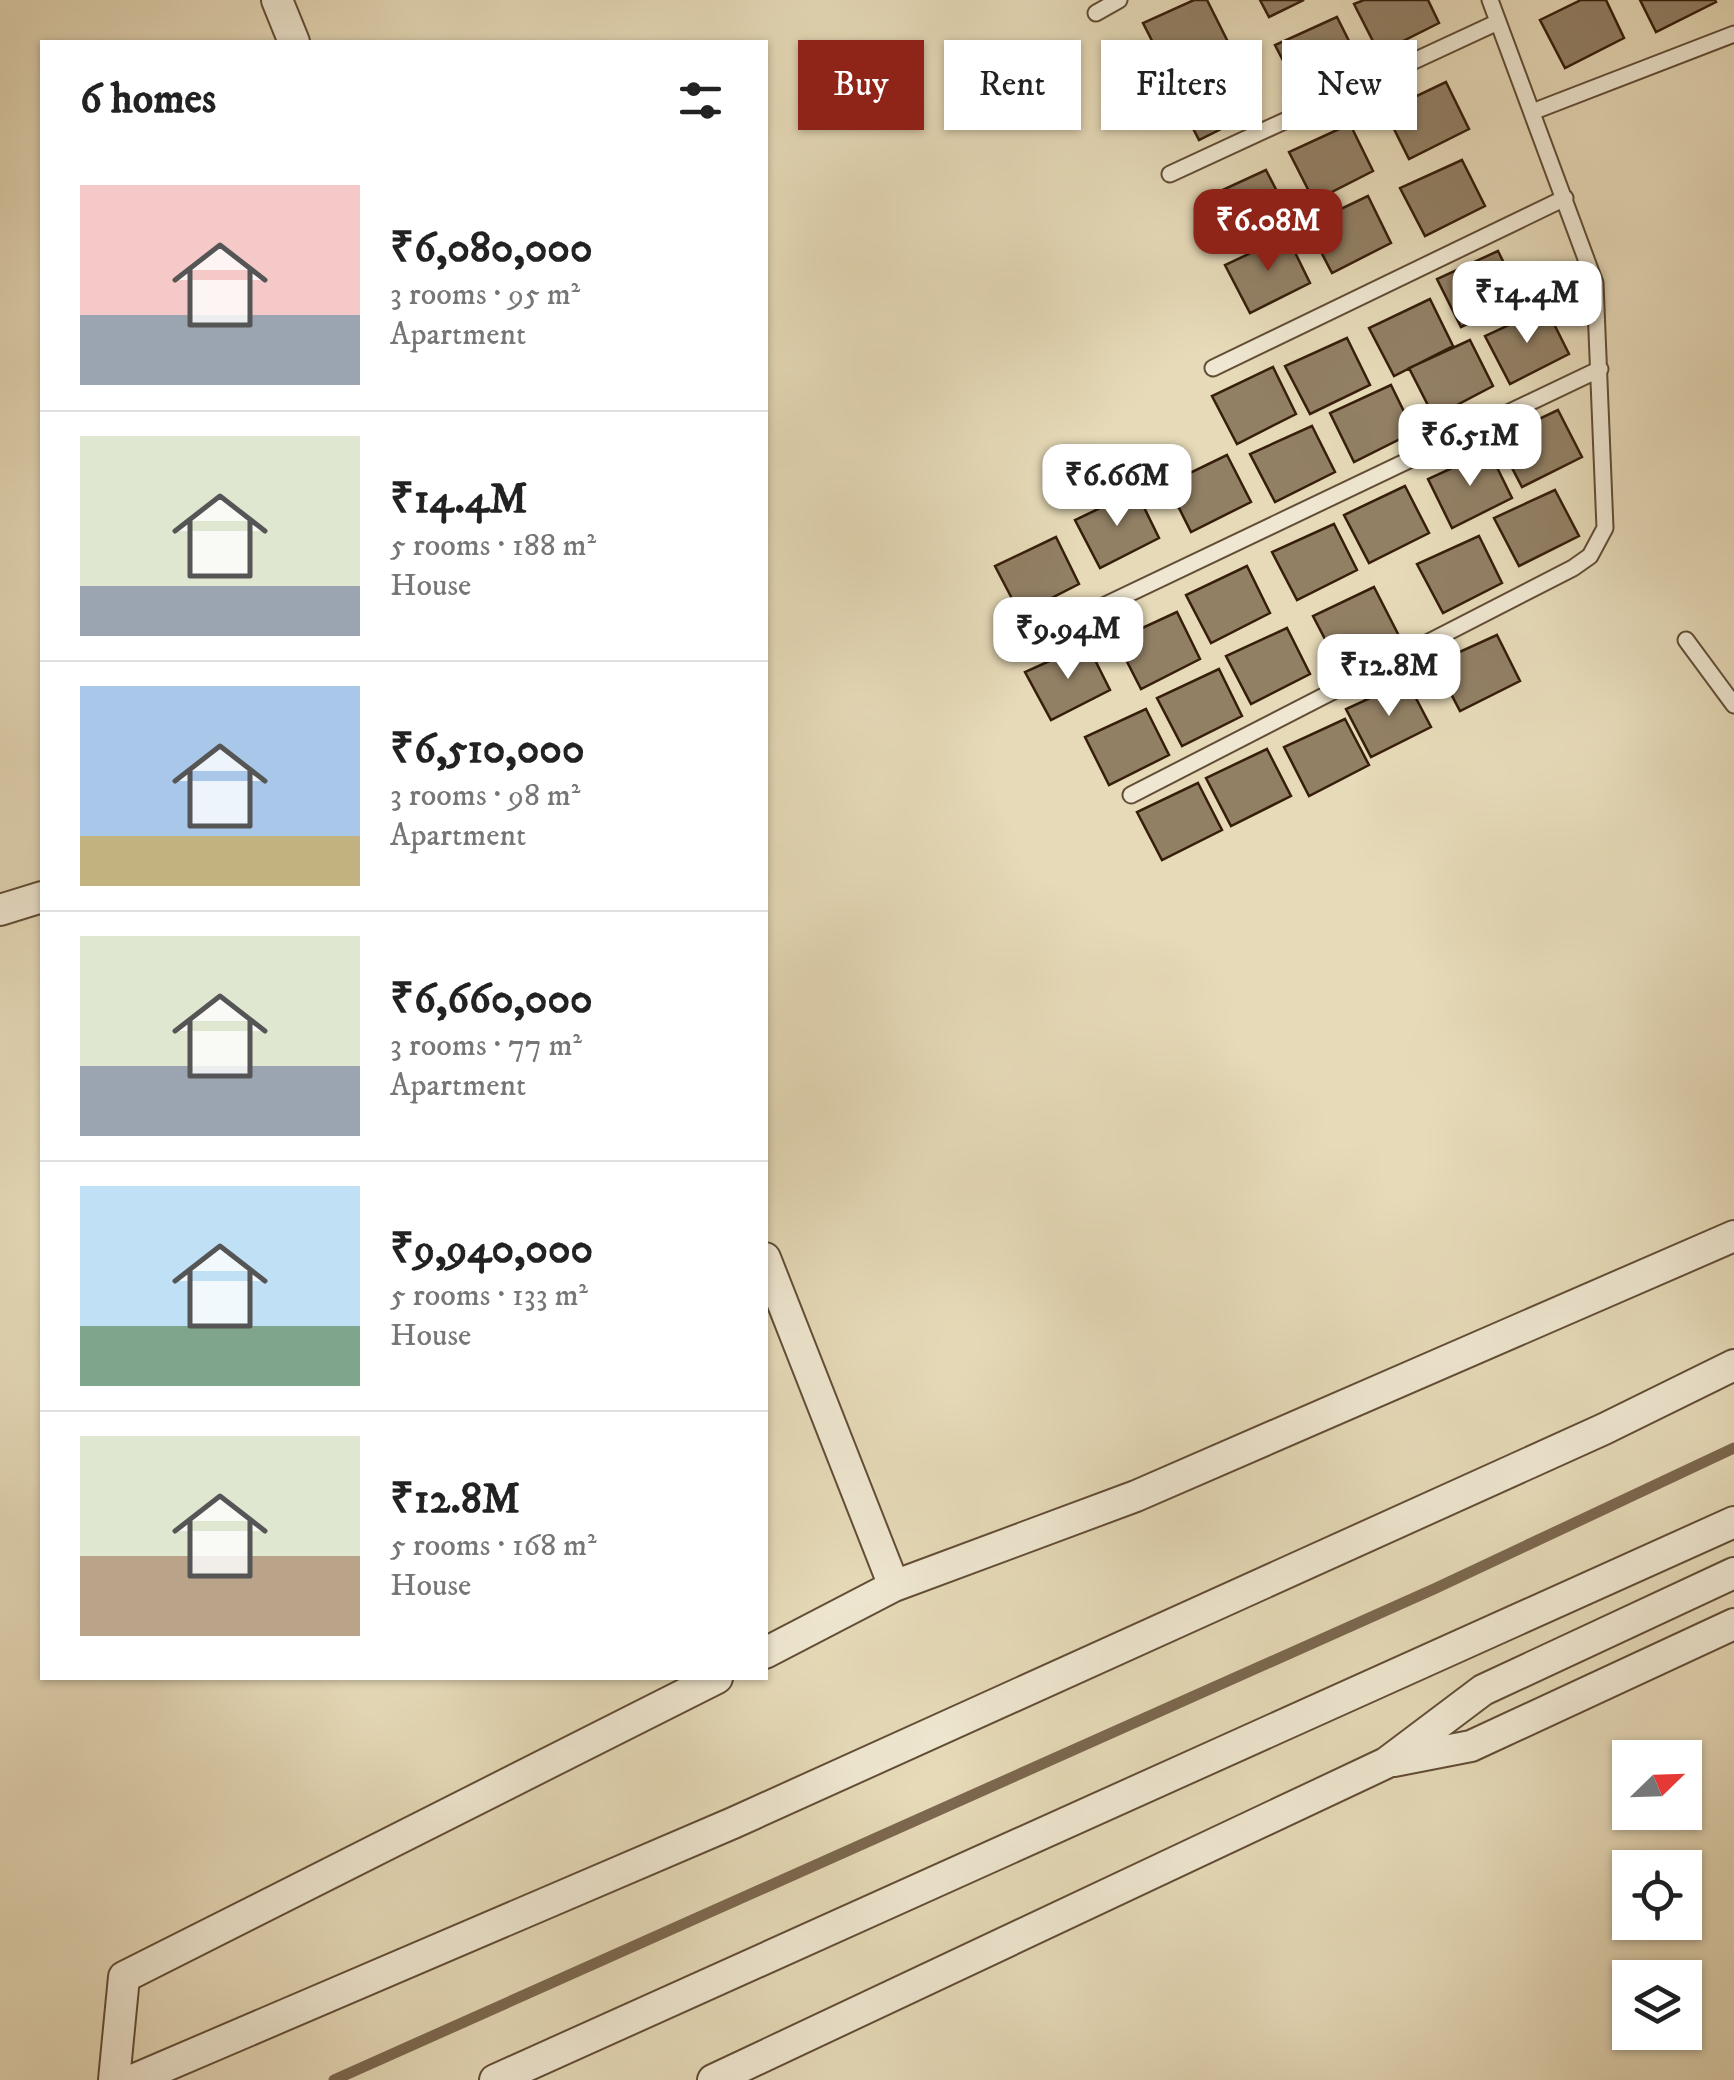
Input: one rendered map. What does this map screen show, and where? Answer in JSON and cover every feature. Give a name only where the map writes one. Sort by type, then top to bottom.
[{"type":"street","points":[[277,0],[293,40]]},
{"type":"street","points":[[0,910],[40,899]]},
{"type":"street","points":[[768,1651],[894,1586],[1136,1496],[1734,1236]]},
{"type":"street","points":[[768,1266],[894,1586]]},
{"type":"street","points":[[133,2080],[733,1824],[1604,1429],[1734,1365]]},
{"type":"street","points":[[495,2080],[1734,1522]]},
{"type":"street","points":[[713,2080],[1386,1763],[1484,1690],[1734,1573]]},
{"type":"street","points":[[1386,1763],[1471,1746],[1734,1624]]},
{"type":"street","points":[[114,2080],[124,1977],[713,1680]]},
{"type":"lane","points":[[1096,14],[1119,0]]},
{"type":"lane","points":[[1130,796],[1590,556],[1604,528],[1595,283],[1490,0]]},
{"type":"lane","points":[[1170,174],[1498,22]]},
{"type":"lane","points":[[1532,112],[1734,34]]},
{"type":"lane","points":[[1213,368],[1565,198]]},
{"type":"lane","points":[[1034,639],[1600,369]]},
{"type":"lane","points":[[1686,640],[1734,706]]},
{"type":"building","points":[[1194,0],[1207,0],[1227,40],[1152,40],[1143,23]]},
{"type":"building","points":[[1260,0],[1304,0],[1269,17]]},
{"type":"building","points":[[1364,0],[1428,0],[1439,23],[1405,40],[1372,40],[1354,4]]},
{"type":"building","points":[[1581,0],[1606,0],[1624,38],[1565,68],[1540,20]]},
{"type":"building","points":[[1640,0],[1715,0],[1716,2],[1656,32]]},
{"type":"building","points":[[1337,17],[1348,40],[1286,40]]},
{"type":"building","points":[[1446,82],[1469,129],[1409,159],[1394,130],[1417,130],[1417,96]]},
{"type":"building","points":[[1194,130],[1219,130],[1199,140]]},
{"type":"building","points":[[1337,130],[1353,130],[1373,171],[1314,201],[1289,152]]},
{"type":"building","points":[[1462,160],[1485,206],[1425,236],[1400,188]]},
{"type":"building","points":[[1266,170],[1290,217],[1230,247],[1205,198]]},
{"type":"building","points":[[1368,196],[1391,243],[1332,273],[1307,225]]},
{"type":"building","points":[[1287,236],[1310,283],[1250,313],[1225,265]]},
{"type":"building","points":[[1498,251],[1521,298],[1461,327],[1437,279]]},
{"type":"building","points":[[1430,299],[1453,346],[1394,376],[1369,328]]},
{"type":"building","points":[[1546,308],[1569,354],[1510,384],[1485,336]]},
{"type":"building","points":[[1347,338],[1370,385],[1310,414],[1285,366]]},
{"type":"building","points":[[1470,340],[1493,386],[1434,417],[1409,368]]},
{"type":"building","points":[[1273,367],[1296,414],[1237,444],[1212,396]]},
{"type":"building","points":[[1391,385],[1414,432],[1354,462],[1330,413]]},
{"type":"building","points":[[1558,410],[1582,457],[1522,487],[1497,439]]},
{"type":"building","points":[[1312,426],[1335,472],[1275,502],[1250,454]]},
{"type":"building","points":[[1489,451],[1512,498],[1452,528],[1428,479]]},
{"type":"building","points":[[1227,455],[1251,502],[1191,532],[1167,484]]},
{"type":"building","points":[[1405,486],[1429,533],[1369,563],[1344,515]]},
{"type":"building","points":[[1555,490],[1579,536],[1519,566],[1494,518]]},
{"type":"building","points":[[1136,491],[1159,538],[1100,568],[1075,520]]},
{"type":"building","points":[[1334,524],[1357,570],[1297,600],[1272,552]]},
{"type":"building","points":[[1479,536],[1502,583],[1443,613],[1417,564]]},
{"type":"building","points":[[1056,537],[1079,584],[1020,614],[995,566]]},
{"type":"building","points":[[1247,566],[1270,613],[1211,643],[1186,595]]},
{"type":"building","points":[[1374,587],[1398,634],[1338,664],[1313,616]]},
{"type":"building","points":[[1177,612],[1200,659],[1141,689],[1116,640]]},
{"type":"building","points":[[1287,628],[1310,674],[1251,704],[1226,656]]},
{"type":"building","points":[[1497,635],[1520,681],[1460,711],[1435,663]]},
{"type":"building","points":[[1087,644],[1110,690],[1051,720],[1025,672]]},
{"type":"building","points":[[1219,669],[1242,716],[1182,746],[1157,698]]},
{"type":"building","points":[[1407,681],[1431,727],[1371,757],[1346,709]]},
{"type":"building","points":[[1146,709],[1169,755],[1109,785],[1085,737]]},
{"type":"building","points":[[1345,719],[1369,765],[1309,796],[1284,747]]},
{"type":"building","points":[[1267,749],[1291,796],[1231,826],[1206,778]]},
{"type":"building","points":[[1198,783],[1222,830],[1162,860],[1137,812]]},
{"type":"waterway","points":[[334,2080],[1434,1589],[1734,1448]]}]
